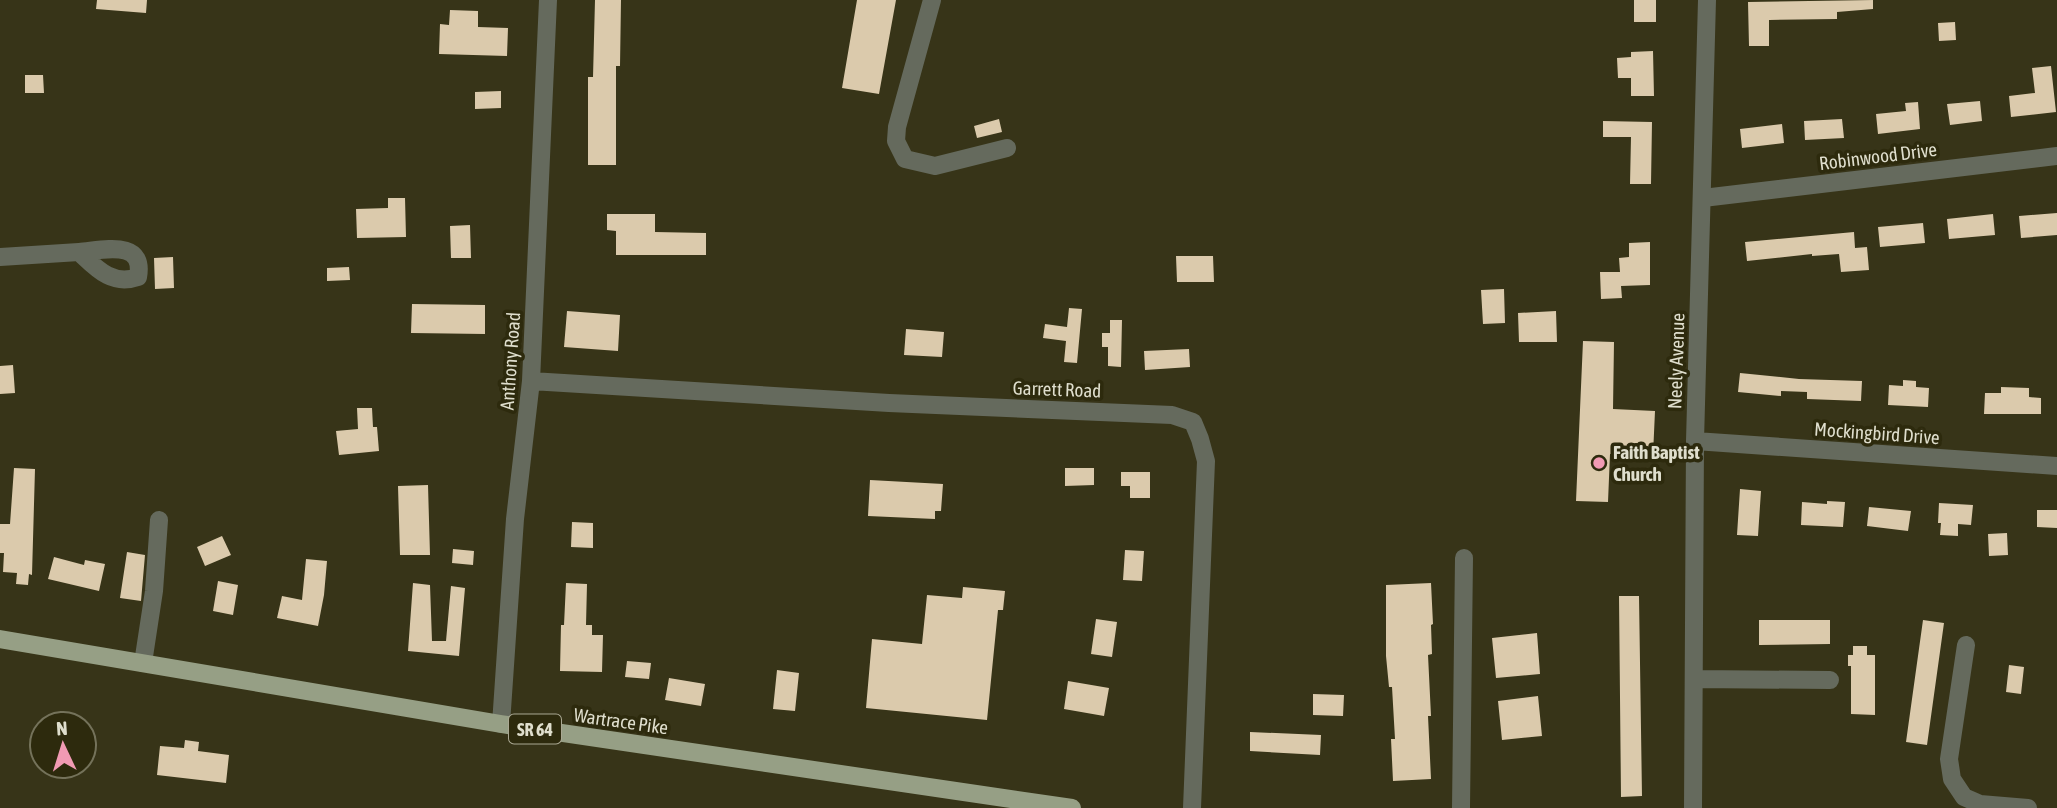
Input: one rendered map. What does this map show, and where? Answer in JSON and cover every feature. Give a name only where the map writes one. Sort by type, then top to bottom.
[{"type":"main road","name":"Wartrace Pike","points":[[0,639],[501,724],[1072,808]]},
{"type":"street","name":"Anthony Road","points":[[501,724],[515,519],[531,381],[548,0]]},
{"type":"street","points":[[932,0],[897,128],[896,141],[905,159],[935,166],[1007,148]]},
{"type":"street","name":"Neely Avenue","points":[[1693,808],[1695,441],[1707,0]]},
{"type":"street","name":"Robinwood Drive","points":[[1703,198],[2057,156]]},
{"type":"street","points":[[0,257],[79,252]]},
{"type":"street","name":"Garrett Road","points":[[531,381],[889,403],[1172,415],[1193,422],[1206,461],[1192,808]]},
{"type":"street","name":"Mockingbird Drive","points":[[1695,441],[2057,466]]},
{"type":"street","points":[[143,663],[155,591],[159,520]]},
{"type":"street","points":[[1461,808],[1464,558]]},
{"type":"street","points":[[1966,645],[1949,760],[1952,779],[1964,797],[1980,804],[2028,808]]},
{"type":"street","points":[[1694,680],[1830,680]]},
{"type":"building","points":[[97,0],[147,0],[146,13],[96,9]]},
{"type":"building","points":[[595,0],[621,0],[620,66],[616,66],[616,165],[588,165],[588,77],[593,77]]},
{"type":"building","points":[[857,0],[896,0],[879,94],[842,88]]},
{"type":"building","points":[[1634,0],[1656,0],[1656,22],[1634,22]]},
{"type":"building","points":[[1873,0],[1873,9],[1837,12],[1837,19],[1769,20],[1769,46],[1749,46],[1748,2]]},
{"type":"building","points":[[450,10],[478,11],[478,27],[508,28],[507,56],[439,54],[440,24],[449,25]]},
{"type":"building","points":[[1955,22],[1956,40],[1939,41],[1938,23]]},
{"type":"building","points":[[1653,51],[1654,96],[1631,96],[1631,78],[1618,78],[1617,58],[1631,57],[1631,52]]},
{"type":"building","points":[[2051,66],[2056,112],[2011,117],[2009,96],[2035,93],[2032,68]]},
{"type":"building","points":[[25,75],[43,75],[44,93],[25,93]]},
{"type":"building","points":[[501,91],[501,108],[475,109],[475,92]]},
{"type":"building","points":[[1980,101],[1982,121],[1950,125],[1947,104]]},
{"type":"building","points":[[1918,102],[1920,129],[1878,134],[1876,114],[1906,111],[1905,103]]},
{"type":"building","points":[[999,119],[1002,132],[977,138],[974,126]]},
{"type":"building","points":[[1842,119],[1844,138],[1805,140],[1804,121]]},
{"type":"building","points":[[1603,121],[1652,122],[1651,184],[1630,184],[1631,137],[1603,137]]},
{"type":"building","points":[[1782,124],[1784,143],[1742,148],[1740,129]]},
{"type":"building","points":[[388,198],[405,198],[406,237],[357,238],[356,209],[388,208]]},
{"type":"building","points":[[2057,213],[2057,235],[2021,238],[2019,216]]},
{"type":"building","points":[[607,214],[655,214],[655,232],[706,233],[706,255],[616,255],[616,231],[607,230]]},
{"type":"building","points":[[1993,214],[1995,235],[1949,239],[1947,219]]},
{"type":"building","points":[[1923,223],[1925,243],[1880,247],[1878,227]]},
{"type":"building","points":[[470,225],[471,258],[451,258],[450,226]]},
{"type":"building","points":[[1854,232],[1855,248],[1867,247],[1869,270],[1841,272],[1839,254],[1747,261],[1745,242]]},
{"type":"building","points":[[1650,242],[1650,285],[1621,286],[1622,298],[1601,299],[1600,272],[1620,272],[1619,258],[1629,257],[1629,243]]},
{"type":"building","points":[[1176,256],[1213,256],[1214,282],[1177,282]]},
{"type":"building","points":[[173,257],[174,288],[155,289],[154,258]]},
{"type":"building","points":[[349,267],[350,280],[327,281],[327,268]]},
{"type":"building","points":[[1504,289],[1505,323],[1483,324],[1481,290]]},
{"type":"building","points":[[412,304],[485,305],[485,334],[411,333]]},
{"type":"building","points":[[1069,308],[1082,309],[1077,363],[1064,362],[1066,341],[1043,338],[1045,324],[1067,327]]},
{"type":"building","points":[[567,311],[620,315],[618,351],[564,347]]},
{"type":"building","points":[[1556,311],[1557,342],[1519,342],[1518,313]]},
{"type":"building","points":[[1110,320],[1122,320],[1121,367],[1108,366],[1108,347],[1102,347],[1102,333],[1110,333]]},
{"type":"building","points":[[906,329],[944,332],[942,357],[904,355]]},
{"type":"building","points":[[1583,341],[1614,342],[1613,409],[1655,411],[1653,455],[1610,454],[1608,502],[1576,501]]},
{"type":"building","points":[[1189,349],[1190,367],[1145,370],[1144,351]]},
{"type":"building","points":[[13,365],[15,393],[0,394],[0,366]]},
{"type":"building","points":[[1740,373],[1799,379],[1862,381],[1861,401],[1807,399],[1807,392],[1781,391],[1781,396],[1738,392]]},
{"type":"building","points":[[1903,380],[1916,381],[1916,387],[1929,388],[1928,407],[1888,405],[1889,385],[1903,386]]},
{"type":"building","points":[[2001,387],[2029,388],[2029,397],[2041,398],[2041,414],[1984,414],[1985,393],[2001,393]]},
{"type":"building","points":[[357,408],[372,408],[379,451],[339,455],[336,431],[358,429]]},
{"type":"building","points":[[14,468],[35,469],[32,575],[29,574],[28,585],[16,584],[17,573],[3,572],[4,553],[0,553],[0,524],[10,524]]},
{"type":"building","points":[[1065,468],[1094,468],[1094,485],[1065,486]]},
{"type":"building","points":[[1121,472],[1150,472],[1150,498],[1130,498],[1130,486],[1121,486]]},
{"type":"building","points":[[870,480],[943,484],[941,511],[935,511],[935,519],[868,516]]},
{"type":"building","points":[[428,485],[430,555],[400,555],[398,486]]},
{"type":"building","points":[[1740,489],[1761,491],[1758,536],[1737,535]]},
{"type":"building","points":[[1827,501],[1845,502],[1843,527],[1801,525],[1802,502],[1827,504]]},
{"type":"building","points":[[1939,503],[1973,505],[1971,525],[1958,524],[1958,536],[1940,535]]},
{"type":"building","points":[[1869,507],[1911,511],[1908,531],[1867,526]]},
{"type":"building","points":[[2037,510],[2057,510],[2057,528],[2037,527]]},
{"type":"building","points":[[572,522],[593,523],[593,548],[571,547]]},
{"type":"building","points":[[2007,533],[2008,555],[1989,556],[1988,534]]},
{"type":"building","points":[[222,536],[231,555],[205,566],[197,547]]},
{"type":"building","points":[[453,549],[474,551],[473,565],[452,563]]},
{"type":"building","points":[[1125,550],[1144,551],[1142,581],[1123,580]]},
{"type":"building","points":[[127,552],[145,555],[141,601],[120,598]]},
{"type":"building","points":[[54,557],[84,565],[85,560],[105,564],[99,591],[48,579]]},
{"type":"building","points":[[306,559],[327,561],[318,626],[277,618],[282,596],[302,600]]},
{"type":"building","points":[[218,581],[238,585],[233,615],[213,611]]},
{"type":"building","points":[[413,583],[430,585],[432,641],[446,641],[451,586],[465,588],[459,656],[408,651]]},
{"type":"building","points":[[566,583],[587,584],[586,625],[592,625],[592,635],[603,635],[602,672],[560,671],[561,625],[564,625]]},
{"type":"building","points":[[1431,583],[1432,654],[1428,655],[1431,716],[1428,716],[1431,779],[1393,781],[1391,739],[1395,739],[1392,687],[1389,687],[1386,656],[1386,585]]},
{"type":"building","points":[[963,587],[1005,591],[1003,610],[998,610],[987,720],[866,708],[872,639],[922,644],[927,595],[962,598]]},
{"type":"building","points":[[1619,596],[1639,596],[1642,796],[1621,797]]},
{"type":"building","points":[[1096,619],[1117,622],[1112,657],[1091,654]]},
{"type":"building","points":[[1759,620],[1830,620],[1830,644],[1759,645]]},
{"type":"building","points":[[1923,620],[1944,623],[1927,745],[1906,742]]},
{"type":"building","points":[[1537,633],[1540,674],[1496,678],[1492,638]]},
{"type":"building","points":[[1853,646],[1867,646],[1867,655],[1875,655],[1875,715],[1851,714],[1851,666],[1848,666],[1848,655],[1853,655]]},
{"type":"building","points":[[627,661],[651,663],[649,679],[625,677]]},
{"type":"building","points":[[2009,665],[2024,667],[2021,694],[2006,692]]},
{"type":"building","points":[[777,670],[799,673],[795,711],[773,709]]},
{"type":"building","points":[[669,678],[705,684],[701,706],[665,700]]},
{"type":"building","points":[[1068,681],[1109,688],[1104,716],[1064,709]]},
{"type":"building","points":[[1313,694],[1344,695],[1343,716],[1313,715]]},
{"type":"building","points":[[1538,696],[1542,736],[1502,740],[1498,701]]},
{"type":"building","points":[[1250,732],[1321,735],[1320,755],[1250,751]]},
{"type":"building","points":[[185,740],[199,742],[198,751],[229,755],[226,783],[157,775],[160,746],[184,748]]},
{"type":"place","name":"Faith Baptist Church","points":[[1599,463]]}]
